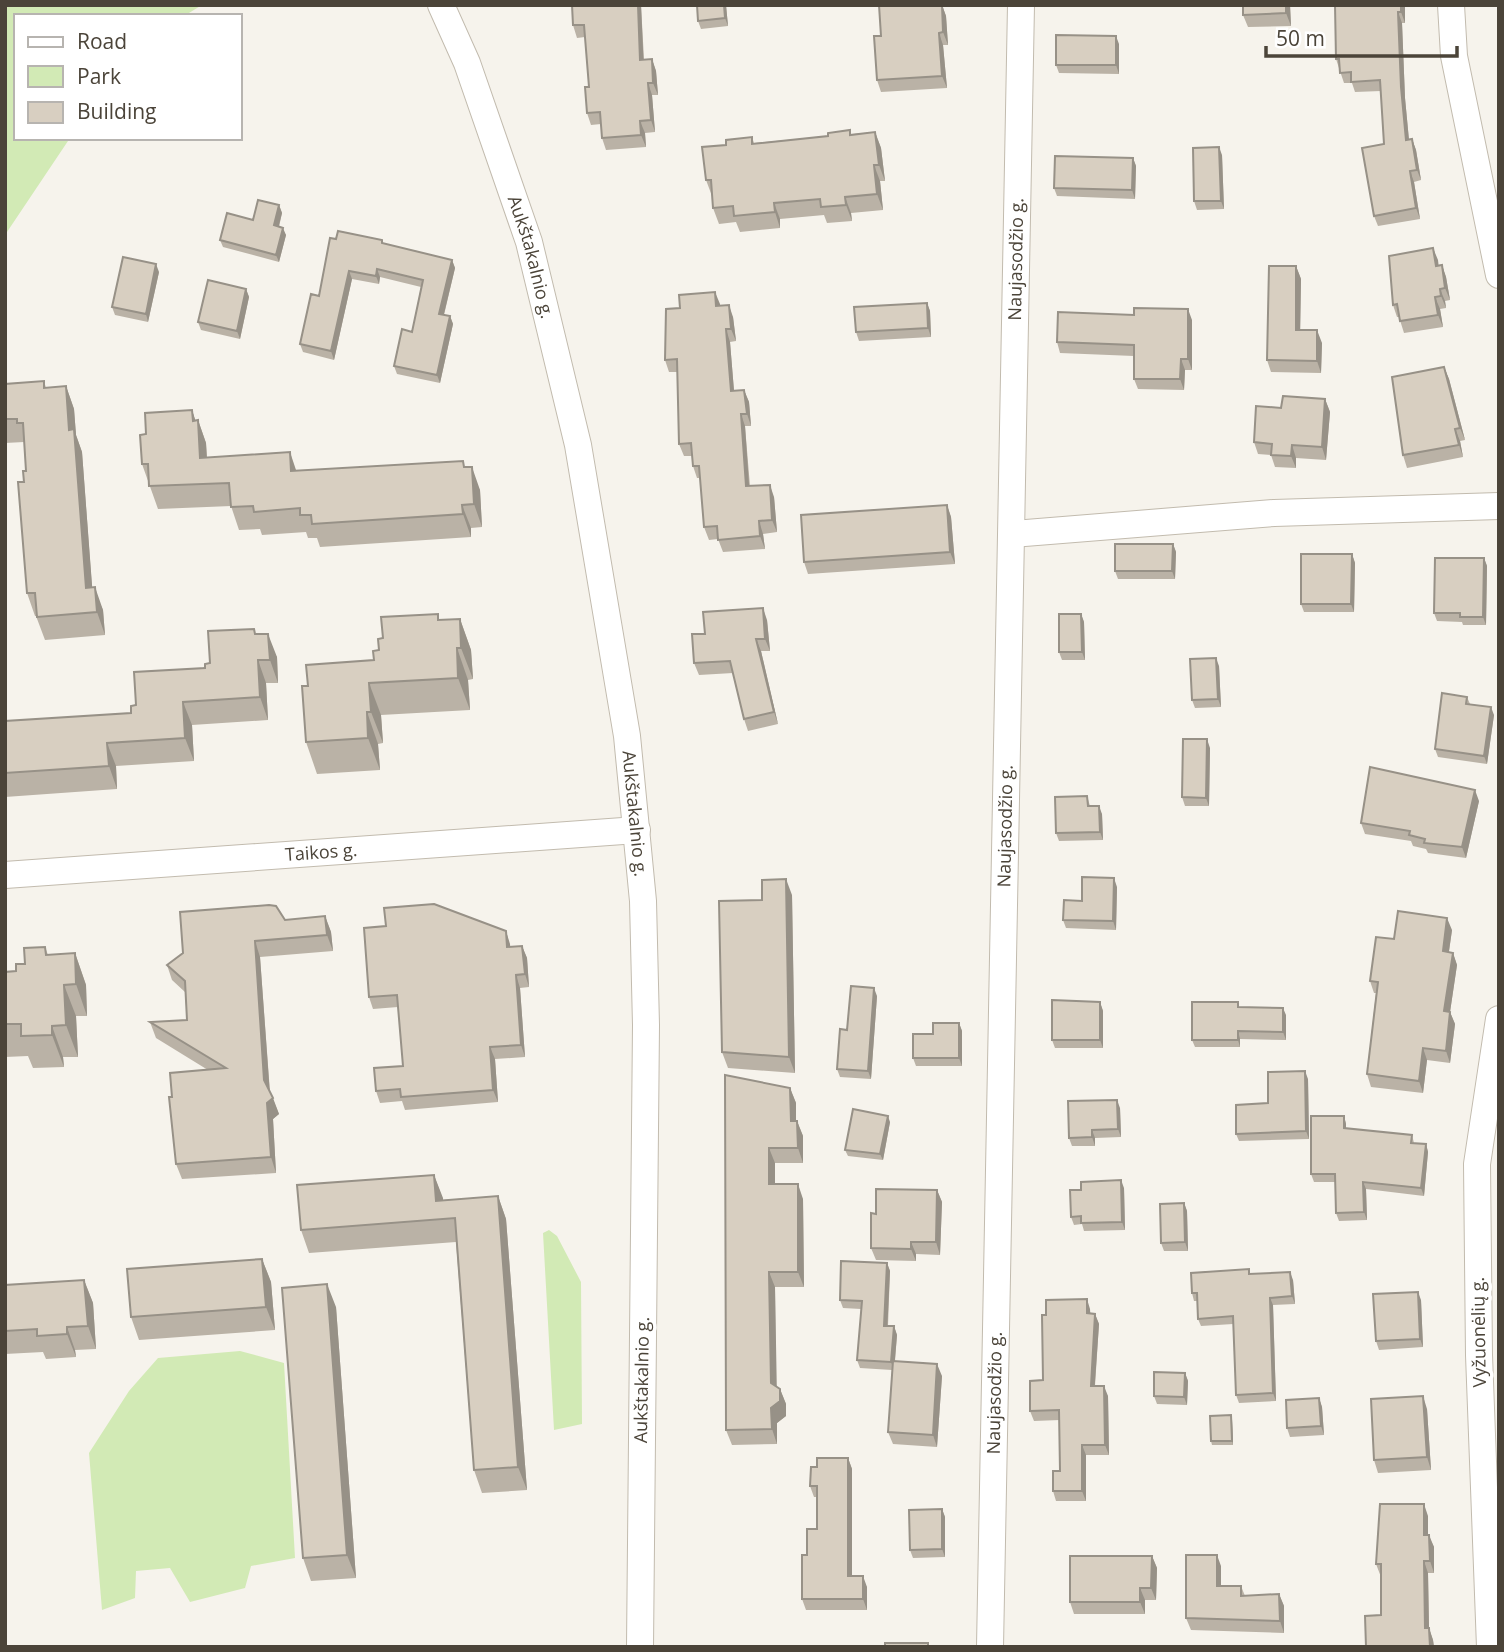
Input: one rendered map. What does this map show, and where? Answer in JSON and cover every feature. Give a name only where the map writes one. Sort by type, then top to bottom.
[{"type":"street","name":"Aukštakalnio g.","points":[[441,5],[467,62],[529,242],[578,445],[612,640],[637,830],[643,901],[646,1170],[640,1647]]},
{"type":"street","name":"Naujasodžio g.","points":[[990,1647],[1021,5]]},
{"type":"street","points":[[1451,5],[1454,56],[1499,275]]},
{"type":"street","points":[[1012,534],[1274,513],[1499,506]]},
{"type":"street","name":"Taikos g.","points":[[5,875],[637,830]]},
{"type":"street","name":"Vyžuonėlių g.","points":[[1490,1647],[1479,1355],[1477,1164],[1499,1019]]},
{"type":"green space","points":[[5,5],[202,5],[187,14],[14,14],[14,140],[69,140],[5,235]]},
{"type":"green space","points":[[549,1230],[557,1236],[581,1282],[582,1424],[554,1430],[543,1233]]},
{"type":"green space","points":[[240,1351],[284,1363],[295,1558],[251,1566],[245,1588],[190,1602],[170,1568],[136,1571],[135,1598],[102,1610],[89,1453],[129,1391],[158,1358]]},
{"type":"building","points":[[572,5],[638,5],[640,60],[652,59],[653,83],[648,83],[651,120],[640,121],[641,135],[602,138],[600,112],[587,113],[585,87],[589,87],[584,25],[573,25]]},
{"type":"building","points":[[697,5],[724,5],[725,18],[698,21]]},
{"type":"building","points":[[879,5],[942,5],[943,32],[939,33],[942,76],[877,80],[874,36],[881,36]]},
{"type":"building","points":[[1243,5],[1286,5],[1286,13],[1243,15]]},
{"type":"building","points":[[1335,5],[1401,5],[1401,12],[1398,12],[1401,87],[1406,140],[1412,139],[1417,170],[1410,171],[1416,208],[1374,216],[1362,148],[1384,144],[1380,80],[1351,82],[1351,72],[1340,73],[1339,59],[1336,59]]},
{"type":"building","points":[[1056,35],[1116,36],[1116,65],[1056,65]]},
{"type":"building","points":[[850,130],[850,135],[875,132],[879,165],[874,165],[877,194],[845,197],[846,205],[821,207],[820,199],[774,203],[775,212],[734,216],[733,206],[713,208],[711,180],[706,180],[702,147],[726,145],[726,140],[752,137],[752,144],[828,136],[828,133]]},
{"type":"building","points":[[1219,147],[1221,201],[1194,201],[1193,148]]},
{"type":"building","points":[[1055,156],[1133,158],[1132,190],[1054,188]]},
{"type":"building","points":[[258,200],[279,205],[274,225],[283,228],[276,255],[220,240],[227,213],[253,220]]},
{"type":"building","points":[[338,231],[382,240],[382,243],[452,260],[439,314],[450,316],[437,375],[394,366],[402,329],[412,332],[423,280],[377,269],[376,276],[349,271],[331,351],[300,344],[311,294],[319,296],[330,238],[336,239]]},
{"type":"building","points":[[1433,248],[1436,266],[1442,265],[1445,288],[1440,289],[1441,296],[1435,297],[1438,315],[1400,321],[1397,304],[1393,305],[1389,256]]},
{"type":"building","points":[[123,257],[156,264],[146,314],[112,307]]},
{"type":"building","points":[[1269,266],[1296,266],[1296,330],[1317,330],[1317,361],[1267,360]]},
{"type":"building","points":[[208,280],[246,289],[237,331],[198,322]]},
{"type":"building","points":[[715,292],[716,306],[729,305],[731,329],[726,329],[731,391],[744,390],[747,414],[741,414],[746,486],[770,485],[772,520],[759,521],[760,536],[718,540],[717,526],[704,527],[699,466],[693,466],[691,443],[679,444],[677,359],[665,360],[666,309],[680,308],[679,295]]},
{"type":"building","points":[[927,303],[928,328],[856,332],[854,307]]},
{"type":"building","points":[[1134,308],[1188,309],[1188,359],[1181,359],[1180,379],[1134,379],[1134,345],[1057,342],[1058,312],[1134,315]]},
{"type":"building","points":[[1444,367],[1460,428],[1455,429],[1459,445],[1403,455],[1392,377]]},
{"type":"building","points":[[44,381],[44,388],[66,386],[69,430],[74,429],[86,588],[95,587],[97,612],[37,617],[35,593],[27,593],[18,482],[24,482],[23,471],[26,471],[23,423],[17,423],[17,419],[5,419],[5,384]]},
{"type":"building","points":[[1283,396],[1325,399],[1322,447],[1292,445],[1291,456],[1271,455],[1272,444],[1254,442],[1256,406],[1281,408]]},
{"type":"building","points":[[192,410],[193,421],[198,420],[200,458],[290,452],[291,471],[463,461],[464,467],[472,467],[474,504],[462,505],[463,514],[312,524],[311,515],[300,515],[300,508],[254,512],[253,506],[231,507],[229,483],[149,486],[148,464],[142,464],[140,435],[146,434],[145,413]]},
{"type":"building","points":[[947,505],[950,552],[804,562],[801,515]]},
{"type":"building","points":[[1115,544],[1173,544],[1172,571],[1115,571]]},
{"type":"building","points":[[1301,554],[1352,554],[1351,604],[1301,604]]},
{"type":"building","points":[[1435,558],[1484,558],[1483,617],[1460,617],[1460,613],[1434,613]]},
{"type":"building","points":[[763,608],[765,639],[756,639],[774,712],[744,719],[730,661],[694,663],[692,634],[705,634],[703,612]]},
{"type":"building","points":[[438,614],[438,620],[460,619],[458,678],[369,683],[371,712],[367,712],[368,738],[306,742],[302,686],[308,686],[306,665],[374,660],[373,651],[379,650],[378,639],[383,638],[381,617]]},
{"type":"building","points":[[1059,614],[1081,614],[1082,652],[1059,652]]},
{"type":"building","points":[[254,629],[255,634],[268,634],[270,660],[258,660],[260,697],[183,702],[185,738],[107,743],[109,766],[5,773],[5,721],[131,713],[131,706],[136,705],[134,672],[205,668],[205,664],[210,663],[208,631]]},
{"type":"building","points":[[1216,658],[1218,699],[1192,700],[1190,659]]},
{"type":"building","points":[[1442,693],[1467,697],[1466,704],[1491,707],[1484,756],[1435,749]]},
{"type":"building","points":[[1183,739],[1207,739],[1206,798],[1182,797]]},
{"type":"building","points":[[1370,767],[1475,790],[1462,847],[1424,843],[1425,839],[1409,835],[1410,831],[1361,823]]},
{"type":"building","points":[[1087,796],[1088,806],[1099,806],[1100,832],[1056,833],[1055,797]]},
{"type":"building","points":[[1082,877],[1114,878],[1113,921],[1063,920],[1064,900],[1082,901]]},
{"type":"building","points":[[786,879],[789,1057],[722,1052],[719,901],[762,900],[762,880]]},
{"type":"building","points":[[434,904],[506,931],[507,947],[522,946],[525,974],[516,975],[521,1045],[490,1047],[493,1090],[401,1097],[400,1089],[376,1091],[374,1068],[403,1066],[397,995],[369,997],[364,928],[386,926],[384,908]]},
{"type":"building","points":[[276,906],[285,920],[325,916],[327,935],[255,941],[264,1080],[273,1098],[267,1103],[271,1157],[176,1164],[169,1097],[172,1097],[170,1073],[226,1068],[150,1022],[187,1020],[185,981],[167,965],[183,953],[180,912]]},
{"type":"building","points":[[1398,911],[1447,918],[1443,951],[1453,953],[1444,1011],[1450,1012],[1446,1051],[1423,1048],[1419,1081],[1367,1074],[1378,982],[1370,981],[1376,937],[1394,939]]},
{"type":"building","points":[[45,947],[46,955],[75,953],[76,984],[64,985],[66,1025],[52,1026],[52,1035],[21,1036],[21,1024],[5,1024],[5,972],[16,971],[16,964],[25,964],[24,948]]},
{"type":"building","points":[[851,986],[874,988],[868,1071],[837,1069],[840,1029],[847,1030]]},
{"type":"building","points":[[1052,1000],[1100,1002],[1100,1040],[1052,1040]]},
{"type":"building","points":[[1192,1002],[1238,1002],[1238,1007],[1283,1008],[1283,1032],[1238,1031],[1238,1040],[1192,1040]]},
{"type":"building","points":[[933,1023],[959,1023],[959,1058],[913,1058],[913,1034],[933,1034]]},
{"type":"building","points":[[1305,1071],[1306,1131],[1236,1134],[1236,1105],[1268,1103],[1268,1072]]},
{"type":"building","points":[[725,1075],[790,1088],[791,1121],[797,1121],[798,1148],[769,1148],[769,1184],[798,1184],[798,1272],[769,1272],[771,1383],[780,1389],[780,1401],[771,1408],[772,1429],[726,1430]]},
{"type":"building","points":[[1117,1100],[1118,1129],[1092,1130],[1092,1137],[1069,1138],[1068,1101]]},
{"type":"building","points":[[853,1109],[888,1116],[880,1154],[845,1150]]},
{"type":"building","points":[[1311,1116],[1344,1116],[1344,1128],[1412,1135],[1411,1143],[1426,1144],[1421,1188],[1363,1182],[1364,1212],[1336,1213],[1335,1174],[1311,1174]]},
{"type":"building","points":[[434,1175],[436,1201],[498,1196],[518,1467],[474,1470],[455,1218],[301,1230],[297,1185]]},
{"type":"building","points":[[1121,1180],[1122,1222],[1081,1223],[1081,1216],[1071,1217],[1070,1190],[1081,1190],[1081,1182]]},
{"type":"building","points":[[876,1189],[937,1190],[936,1242],[911,1242],[911,1249],[871,1248],[871,1213],[876,1214]]},
{"type":"building","points":[[1184,1203],[1185,1242],[1161,1243],[1160,1204]]},
{"type":"building","points":[[262,1259],[266,1307],[131,1317],[127,1269]]},
{"type":"building","points":[[841,1261],[887,1263],[884,1326],[894,1326],[891,1362],[857,1360],[862,1301],[840,1300]]},
{"type":"building","points":[[1249,1269],[1249,1274],[1290,1272],[1292,1296],[1270,1298],[1273,1393],[1236,1395],[1233,1316],[1198,1319],[1197,1293],[1192,1293],[1191,1273]]},
{"type":"building","points":[[84,1280],[88,1326],[67,1327],[67,1334],[37,1336],[37,1329],[5,1331],[5,1285]]},
{"type":"building","points":[[327,1284],[347,1555],[303,1558],[282,1288]]},
{"type":"building","points":[[1418,1292],[1420,1339],[1376,1341],[1373,1294]]},
{"type":"building","points":[[1087,1299],[1087,1313],[1095,1314],[1091,1386],[1104,1386],[1105,1445],[1082,1445],[1082,1491],[1053,1491],[1053,1471],[1060,1471],[1059,1410],[1030,1411],[1030,1381],[1043,1380],[1042,1315],[1046,1315],[1046,1300]]},
{"type":"building","points":[[893,1361],[937,1364],[933,1435],[888,1432]]},
{"type":"building","points":[[1154,1372],[1185,1373],[1184,1397],[1154,1396]]},
{"type":"building","points":[[1423,1396],[1427,1457],[1374,1460],[1371,1399]]},
{"type":"building","points":[[1319,1398],[1321,1426],[1287,1428],[1286,1400]]},
{"type":"building","points":[[1231,1415],[1232,1441],[1211,1441],[1210,1416]]},
{"type":"building","points":[[817,1458],[848,1458],[848,1576],[863,1576],[863,1599],[802,1599],[802,1555],[807,1555],[807,1529],[817,1529],[817,1486],[810,1486],[811,1467],[817,1467]]},
{"type":"building","points":[[1380,1504],[1424,1504],[1424,1535],[1429,1535],[1430,1561],[1424,1561],[1425,1628],[1429,1628],[1430,1647],[1366,1647],[1365,1616],[1381,1615],[1381,1564],[1376,1564]]},
{"type":"building","points":[[942,1509],[942,1549],[910,1550],[909,1510]]},
{"type":"building","points":[[1186,1555],[1217,1555],[1217,1586],[1241,1586],[1241,1596],[1279,1594],[1280,1621],[1186,1618]]},
{"type":"building","points":[[1070,1556],[1152,1556],[1151,1588],[1140,1588],[1140,1602],[1070,1602]]},
{"type":"building","points":[[885,1643],[928,1643],[928,1647],[885,1647]]}]
